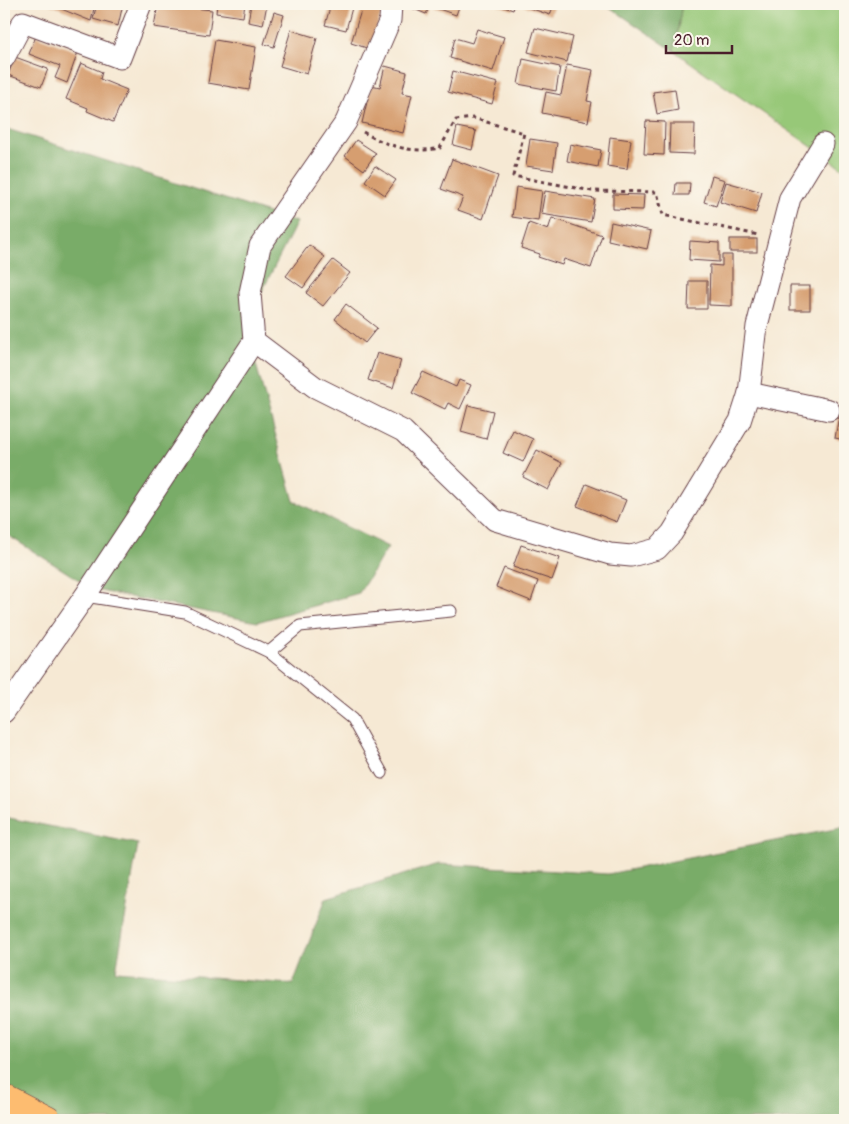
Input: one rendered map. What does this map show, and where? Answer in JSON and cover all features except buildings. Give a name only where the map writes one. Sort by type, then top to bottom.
[{"type":"main road","points":[[4,1098],[47,1120]]},
{"type":"street","points":[[4,58],[23,22],[120,58],[141,4]]},
{"type":"street","points":[[4,712],[85,596],[254,341],[250,293],[260,246],[346,122],[390,20],[391,5],[389,4]]},
{"type":"street","points":[[254,341],[315,387],[402,431],[495,520],[610,554],[631,556],[657,549],[672,533],[740,421],[749,393],[757,326],[790,198],[823,144]]},
{"type":"street","points":[[749,393],[828,410]]},
{"type":"lane","points":[[85,596],[185,612],[269,652],[352,719],[382,773]]},
{"type":"lane","points":[[269,652],[300,626],[451,611]]},
{"type":"path","points":[[346,122],[380,142],[422,152],[440,148],[456,120],[473,118],[524,133],[513,176],[592,191],[658,192],[662,215],[756,234],[778,241]]},
{"type":"green space","points":[[605,4],[682,4],[674,51]]},
{"type":"green space","points":[[682,4],[845,4],[845,170],[674,51]]},
{"type":"green space","points":[[4,128],[297,222],[245,325],[294,501],[388,547],[359,593],[257,622],[95,590],[4,533]]},
{"type":"green space","points":[[4,817],[138,844],[116,971],[293,984],[326,898],[439,864],[608,874],[845,827],[845,1120],[43,1120],[4,1095]]}]
